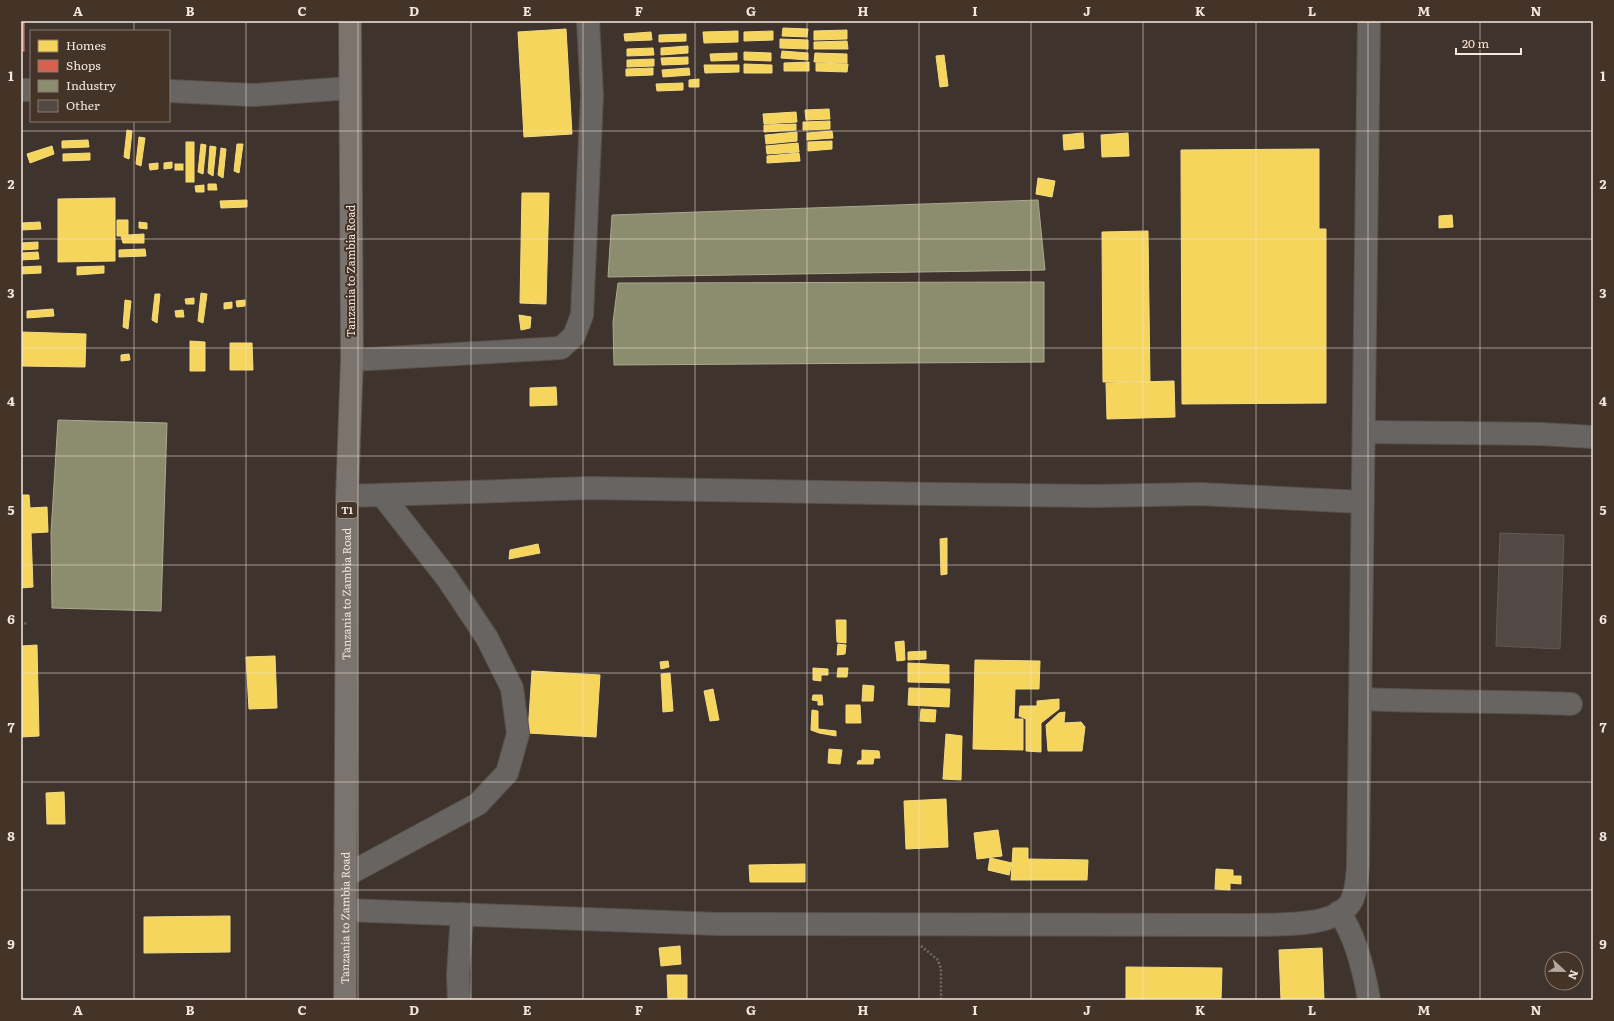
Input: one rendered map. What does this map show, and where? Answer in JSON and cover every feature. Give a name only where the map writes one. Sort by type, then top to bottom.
[{"type":"highway","name":"Tanzania to Zambia Road","points":[[345,1000],[347,496],[352,360],[350,21]]},
{"type":"lane","points":[[352,360],[561,348],[574,336],[582,315],[585,272],[585,217],[592,95],[588,21]]},
{"type":"lane","points":[[345,910],[718,924],[1249,926],[1323,920],[1346,908],[1352,900],[1356,889],[1358,866],[1369,21]]},
{"type":"lane","points":[[170,91],[253,95],[350,88]]},
{"type":"lane","points":[[1364,432],[1541,434],[1593,437]]},
{"type":"lane","points":[[347,496],[599,488],[1096,496],[1200,494],[1363,502]]},
{"type":"lane","points":[[346,876],[478,804],[507,773],[518,734],[512,688],[487,638],[447,578],[382,495]]},
{"type":"lane","points":[[1360,699],[1422,702],[1505,701],[1571,704]]},
{"type":"lane","points":[[1339,912],[1352,936],[1366,980],[1369,1000]]},
{"type":"lane","points":[[459,1000],[458,975],[462,914]]},
{"type":"path","points":[[21,626],[26,623]]},
{"type":"path","points":[[912,924],[918,943],[938,960],[941,969],[941,1000]]},
{"type":"building: Homes","points":[[783,28],[808,29],[807,37],[782,36]]},
{"type":"building: Homes","points":[[566,29],[572,134],[524,137],[518,32]]},
{"type":"building: Homes","points":[[847,30],[847,39],[814,40],[814,31]]},
{"type":"building: Homes","points":[[738,31],[738,42],[704,43],[703,32]]},
{"type":"building: Homes","points":[[773,31],[773,40],[744,41],[744,32]]},
{"type":"building: Homes","points":[[651,32],[652,40],[625,41],[624,34]]},
{"type":"building: Homes","points":[[686,34],[686,41],[659,42],[659,35]]},
{"type":"building: Homes","points":[[780,39],[808,40],[808,49],[780,48]]},
{"type":"building: Homes","points":[[847,41],[848,49],[814,49],[814,42]]},
{"type":"building: Homes","points":[[688,46],[688,53],[661,55],[661,48]]},
{"type":"building: Homes","points":[[653,48],[654,55],[627,56],[627,49]]},
{"type":"building: Homes","points":[[782,51],[808,53],[808,60],[781,58]]},
{"type":"building: Homes","points":[[744,52],[771,53],[771,61],[744,60]]},
{"type":"building: Homes","points":[[737,53],[737,60],[711,61],[710,54]]},
{"type":"building: Homes","points":[[815,53],[847,54],[847,63],[814,62]]},
{"type":"building: Homes","points":[[944,55],[948,86],[940,87],[936,56]]},
{"type":"building: Homes","points":[[688,57],[688,64],[662,65],[661,58]]},
{"type":"building: Homes","points":[[654,59],[654,66],[627,67],[627,60]]},
{"type":"building: Homes","points":[[809,62],[809,71],[784,71],[784,63]]},
{"type":"building: Homes","points":[[816,63],[848,64],[847,72],[816,71]]},
{"type":"building: Homes","points":[[744,64],[772,65],[772,73],[744,73]]},
{"type":"building: Homes","points":[[704,65],[739,65],[739,72],[705,73]]},
{"type":"building: Homes","points":[[653,68],[653,75],[626,76],[626,69]]},
{"type":"building: Homes","points":[[689,68],[690,75],[663,77],[662,70]]},
{"type":"building: Homes","points":[[699,79],[699,87],[689,87],[689,80]]},
{"type":"building: Homes","points":[[683,83],[683,90],[657,91],[656,84]]},
{"type":"building: Homes","points":[[829,109],[830,119],[806,120],[805,110]]},
{"type":"building: Homes","points":[[796,112],[797,122],[764,124],[763,114]]},
{"type":"building: Homes","points":[[830,121],[830,129],[803,130],[803,122]]},
{"type":"building: Homes","points":[[796,124],[796,130],[764,132],[764,125]]},
{"type":"building: Homes","points":[[127,130],[132,131],[129,159],[124,157]]},
{"type":"building: Homes","points":[[832,131],[833,138],[807,140],[807,133]]},
{"type":"building: Homes","points":[[797,132],[797,141],[766,144],[765,135]]},
{"type":"building: Homes","points":[[1083,133],[1084,148],[1064,150],[1063,135]]},
{"type":"building: Homes","points":[[1128,133],[1129,156],[1102,157],[1101,135]]},
{"type":"building: Homes","points":[[139,137],[145,138],[141,166],[136,164]]},
{"type":"building: Homes","points":[[88,140],[89,147],[62,148],[62,141]]},
{"type":"building: Homes","points":[[832,141],[832,149],[808,151],[808,142]]},
{"type":"building: Homes","points":[[186,142],[194,142],[194,182],[186,182]]},
{"type":"building: Homes","points":[[798,143],[799,152],[767,154],[766,146]]},
{"type":"building: Homes","points":[[201,144],[206,145],[203,174],[198,172]]},
{"type":"building: Homes","points":[[237,144],[243,144],[239,173],[234,171]]},
{"type":"building: Homes","points":[[52,146],[54,154],[30,163],[27,154]]},
{"type":"building: Homes","points":[[210,146],[216,147],[213,176],[208,173]]},
{"type":"building: Homes","points":[[221,148],[226,149],[223,178],[218,175]]},
{"type":"building: Homes","points":[[1319,149],[1319,229],[1326,229],[1326,403],[1182,404],[1181,150]]},
{"type":"building: Homes","points":[[90,153],[90,160],[63,161],[63,154]]},
{"type":"building: Homes","points":[[799,153],[800,161],[767,163],[767,156]]},
{"type":"building: Homes","points":[[172,162],[172,168],[164,169],[164,163]]},
{"type":"building: Homes","points":[[158,163],[158,169],[150,170],[149,164]]},
{"type":"building: Homes","points":[[175,164],[183,164],[183,170],[175,170]]},
{"type":"building: Homes","points":[[1038,178],[1055,181],[1052,197],[1036,194]]},
{"type":"building: Homes","points":[[208,184],[216,184],[217,190],[208,190]]},
{"type":"building: Homes","points":[[204,185],[204,192],[196,192],[195,186]]},
{"type":"building: Homes","points":[[522,193],[549,193],[546,304],[520,303]]},
{"type":"building: Homes","points":[[115,198],[115,261],[58,262],[58,199]]},
{"type":"building: Homes","points":[[247,200],[247,207],[221,208],[220,201]]},
{"type":"building: Homes","points":[[1452,215],[1453,227],[1439,228],[1439,216]]},
{"type":"building: Homes","points":[[117,220],[128,220],[128,235],[144,234],[144,243],[123,243],[121,236],[117,236]]},
{"type":"building: Homes","points":[[40,222],[41,229],[21,230],[21,223]]},
{"type":"building: Homes","points":[[139,222],[147,223],[147,229],[139,228]]},
{"type":"building: Homes","points":[[1148,231],[1150,382],[1103,382],[1102,232]]},
{"type":"building: Homes","points":[[38,242],[38,249],[21,250],[21,243]]},
{"type":"building: Homes","points":[[145,249],[146,256],[119,257],[119,250]]},
{"type":"building: Homes","points":[[38,252],[39,259],[21,260],[21,253]]},
{"type":"building: Homes","points":[[41,266],[41,273],[21,274],[21,267]]},
{"type":"building: Homes","points":[[104,266],[104,273],[77,275],[77,267]]},
{"type":"building: Homes","points":[[201,293],[207,294],[203,323],[198,321]]},
{"type":"building: Homes","points":[[155,294],[160,294],[157,323],[152,320]]},
{"type":"building: Homes","points":[[194,298],[194,304],[186,304],[185,299]]},
{"type":"building: Homes","points":[[125,300],[131,301],[128,329],[123,327]]},
{"type":"building: Homes","points":[[245,300],[245,306],[237,307],[236,301]]},
{"type":"building: Homes","points":[[232,302],[232,308],[224,309],[224,303]]},
{"type":"building: Homes","points":[[53,309],[54,316],[27,318],[27,311]]},
{"type":"building: Homes","points":[[183,310],[184,317],[176,317],[175,311]]},
{"type":"building: Homes","points":[[519,315],[531,317],[530,328],[521,330]]},
{"type":"building: Homes","points":[[21,332],[86,334],[85,367],[21,366]]},
{"type":"building: Homes","points":[[190,341],[205,342],[205,371],[190,371]]},
{"type":"building: Homes","points":[[230,343],[252,343],[253,370],[230,370]]},
{"type":"building: Homes","points":[[129,354],[130,360],[121,361],[121,355]]},
{"type":"building: Homes","points":[[1174,381],[1175,417],[1107,419],[1106,383]]},
{"type":"building: Homes","points":[[556,387],[557,405],[530,406],[530,388]]},
{"type":"building: Homes","points":[[21,495],[29,495],[30,508],[47,507],[48,532],[31,533],[33,587],[21,588]]},
{"type":"building: Homes","points":[[947,538],[947,574],[941,575],[940,539]]},
{"type":"building: Homes","points":[[538,544],[540,553],[509,559],[510,550]]},
{"type":"building: Homes","points":[[836,620],[846,620],[846,643],[837,642]]},
{"type":"building: Homes","points":[[904,641],[905,660],[897,661],[895,642]]},
{"type":"building: Homes","points":[[838,644],[846,645],[845,654],[837,655]]},
{"type":"building: Homes","points":[[37,645],[39,736],[21,737],[21,646]]},
{"type":"building: Homes","points":[[926,651],[926,659],[908,660],[908,652]]},
{"type":"building: Homes","points":[[275,656],[277,708],[249,709],[246,657]]},
{"type":"building: Homes","points":[[975,660],[1040,661],[1039,689],[1015,689],[1014,719],[1023,719],[1023,750],[973,749]]},
{"type":"building: Homes","points":[[668,661],[669,667],[661,669],[660,662]]},
{"type":"building: Homes","points":[[908,663],[949,665],[949,683],[908,682]]},
{"type":"building: Homes","points":[[813,668],[828,669],[828,675],[821,675],[821,681],[813,680]]},
{"type":"building: Homes","points":[[838,668],[848,668],[847,677],[837,677]]},
{"type":"building: Homes","points":[[532,671],[600,675],[596,737],[528,733]]},
{"type":"building: Homes","points":[[670,673],[673,711],[663,712],[661,674]]},
{"type":"building: Homes","points":[[863,685],[874,686],[873,701],[862,701]]},
{"type":"building: Homes","points":[[909,688],[950,689],[949,707],[908,705]]},
{"type":"building: Homes","points":[[713,689],[719,720],[710,721],[704,691]]},
{"type":"building: Homes","points":[[813,695],[822,695],[823,705],[818,705],[818,701],[812,700]]},
{"type":"building: Homes","points":[[1059,699],[1059,709],[1041,723],[1041,752],[1026,751],[1026,719],[1019,716],[1020,706],[1037,706],[1037,701]]},
{"type":"building: Homes","points":[[846,705],[860,705],[861,723],[846,723]]},
{"type":"building: Homes","points":[[921,709],[936,710],[935,722],[920,721]]},
{"type":"building: Homes","points":[[812,710],[818,711],[818,729],[836,731],[836,736],[811,730]]},
{"type":"building: Homes","points":[[1065,712],[1064,723],[1081,722],[1085,727],[1082,751],[1048,751],[1046,725],[1059,713]]},
{"type":"building: Homes","points":[[946,734],[962,736],[961,780],[943,779]]},
{"type":"building: Homes","points":[[829,749],[842,750],[840,764],[828,763]]},
{"type":"building: Homes","points":[[862,750],[879,751],[880,758],[874,758],[873,764],[857,764],[858,761],[862,760]]},
{"type":"building: Homes","points":[[64,792],[65,824],[47,824],[46,793]]},
{"type":"building: Homes","points":[[946,799],[948,847],[906,849],[904,801]]},
{"type":"building: Homes","points":[[998,830],[1002,856],[977,859],[974,833]]},
{"type":"building: Homes","points":[[1013,848],[1028,848],[1028,859],[1088,860],[1087,880],[1011,880]]},
{"type":"building: Homes","points":[[990,858],[1012,863],[1009,875],[988,870]]},
{"type":"building: Homes","points":[[805,864],[805,882],[750,882],[749,865]]},
{"type":"building: Homes","points":[[1216,869],[1233,870],[1233,876],[1241,876],[1241,884],[1230,883],[1230,890],[1215,889]]},
{"type":"building: Homes","points":[[230,916],[230,952],[144,953],[144,917]]},
{"type":"building: Homes","points":[[680,946],[681,964],[661,966],[659,948]]},
{"type":"building: Homes","points":[[1322,948],[1324,1000],[1281,1000],[1279,950]]},
{"type":"building: Homes","points":[[1126,967],[1222,968],[1221,1000],[1126,1000]]},
{"type":"building: Homes","points":[[667,975],[687,975],[687,1000],[668,1000]]},
{"type":"building: Shops","points":[[21,21],[24,21],[24,51],[21,51]]},
{"type":"building: Industry","points":[[1038,200],[1045,270],[608,277],[612,215]]},
{"type":"building: Industry","points":[[1044,282],[1044,362],[614,365],[613,322],[618,283]]},
{"type":"building: Industry","points":[[58,420],[167,423],[161,611],[52,608],[51,533]]},
{"type":"building: Other","points":[[1500,533],[1564,535],[1560,649],[1496,646]]}]
